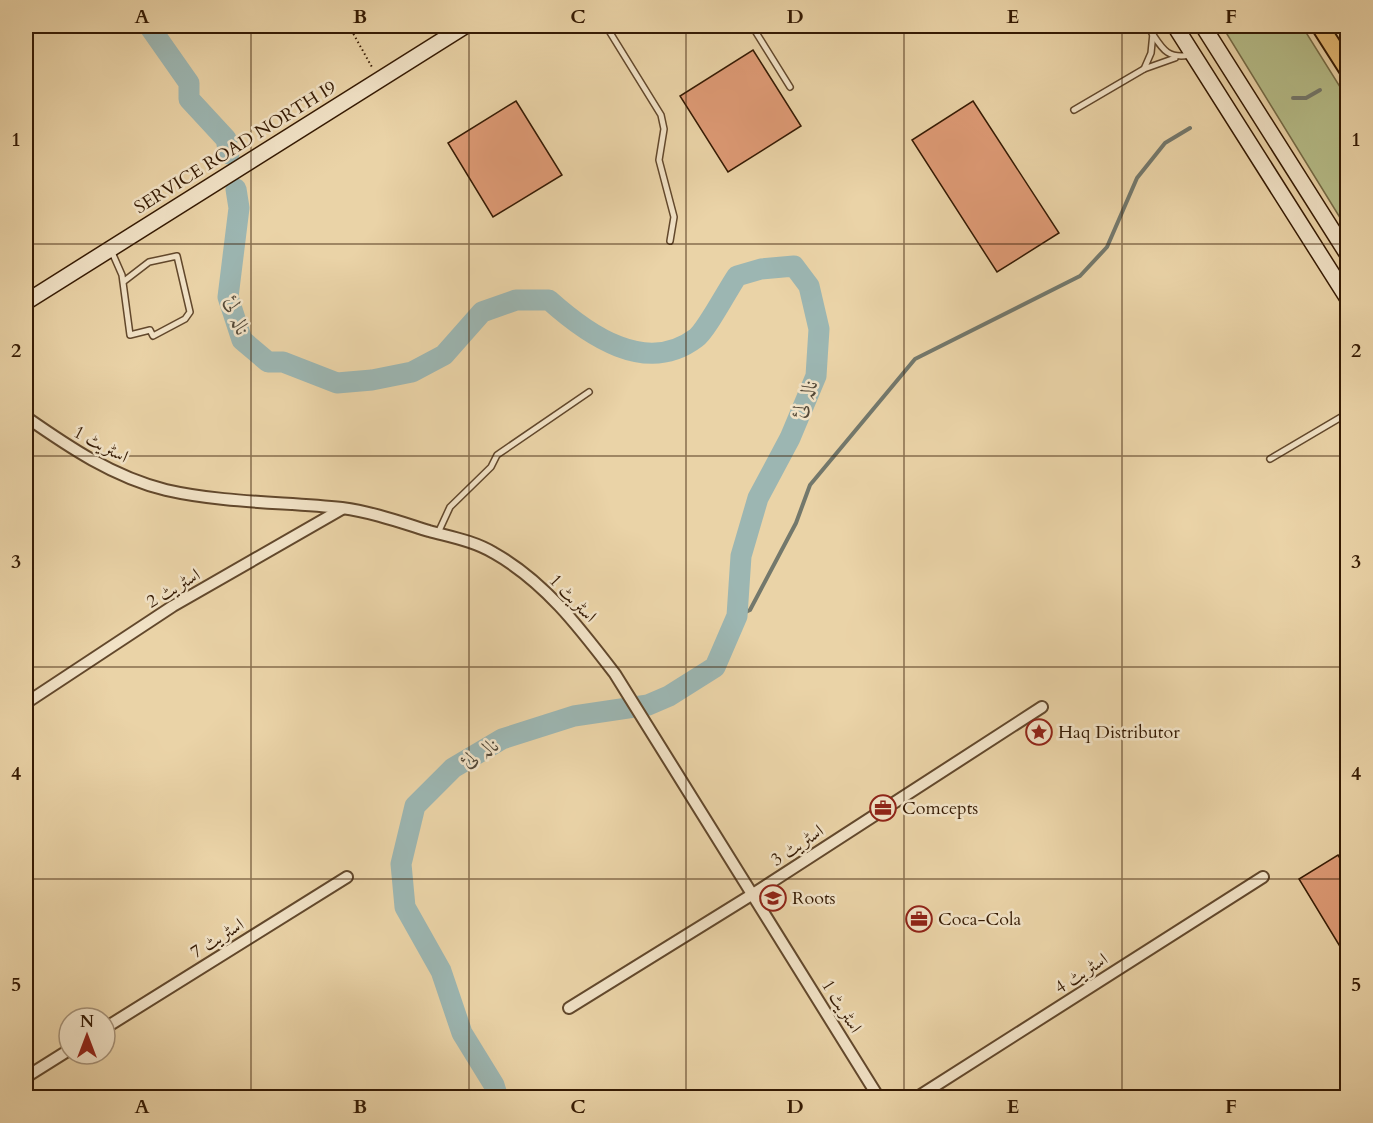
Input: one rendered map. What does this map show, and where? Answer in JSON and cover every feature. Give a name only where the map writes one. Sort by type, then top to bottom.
[{"type":"main road","name":"SERVICE ROAD NORTH I9","points":[[26,302],[465,26]]},
{"type":"main road","points":[[1175,26],[1347,299]]},
{"type":"main road","points":[[1203,26],[1347,255]]},
{"type":"main road","points":[[1320,26],[1347,70]]},
{"type":"street","name":"اسٹریٹ 1","points":[[26,417],[80,454],[123,476],[166,490],[253,503],[342,508],[371,513],[462,539],[492,552],[550,595],[579,626],[615,674],[879,1098]]},
{"type":"street","name":"اسٹریٹ 2","points":[[26,703],[173,606],[342,508]]},
{"type":"street","name":"اسٹریٹ 3","points":[[569,1008],[753,894],[1042,706]]},
{"type":"street","name":"اسٹریٹ 7","points":[[117,1021],[347,877]]},
{"type":"street","name":"اسٹریٹ 4","points":[[916,1098],[1263,877]]},
{"type":"street","points":[[26,1077],[57,1058]]},
{"type":"lane","points":[[606,26],[661,115],[664,129],[659,160],[674,217],[670,241]]},
{"type":"lane","points":[[752,26],[790,87]]},
{"type":"lane","points":[[1147,26],[1167,53],[1175,58]]},
{"type":"lane","points":[[1144,69],[1151,53],[1153,33]]},
{"type":"lane","points":[[1074,110],[1144,69],[1193,54]]},
{"type":"lane","points":[[111,249],[123,282],[130,334],[150,330],[153,336],[185,320],[190,312],[177,256],[150,262],[123,282]]},
{"type":"lane","points":[[438,533],[450,507],[491,467],[497,455],[589,392]]},
{"type":"lane","points":[[1270,459],[1347,413]]},
{"type":"path","points":[[349,26],[378,80]]},
{"type":"green space","points":[[1222,26],[1302,26],[1347,98],[1347,229]]},
{"type":"building","points":[[753,50],[801,126],[728,172],[680,96]]},
{"type":"building","points":[[516,101],[562,175],[493,217],[448,143]]},
{"type":"building","points":[[973,101],[1059,233],[997,272],[912,140]]},
{"type":"building","points":[[1338,855],[1347,870],[1347,958],[1299,879]]},
{"type":"waterway","name":"نالہ لئ","points":[[149,26],[189,83],[189,99],[226,139],[229,154]]},
{"type":"waterway","points":[[1293,98],[1306,98],[1320,90]]},
{"type":"waterway","points":[[737,616],[750,610],[796,523],[810,485],[915,359],[1080,276],[1107,247],[1137,178],[1165,143],[1190,128]]},
{"type":"waterway","name":"نالہ لئ","points":[[236,189],[239,208],[228,297],[242,340],[268,362],[283,362],[337,383],[372,380],[412,372],[444,355],[482,312],[516,300],[549,300],[581,326],[599,337],[638,352],[657,353],[677,349],[696,338],[711,319],[737,276],[761,269],[794,266],[809,286],[819,329],[816,376],[790,438],[758,498],[741,556],[737,616],[715,667],[669,696],[648,705],[574,716],[502,739],[453,768],[415,806],[401,864],[405,907],[441,971],[462,1033],[494,1085],[498,1098]]},
{"type":"place","name":"Haq Distributor","points":[[1039,732]]},
{"type":"place","name":"Comcepts","points":[[883,808]]},
{"type":"place","name":"Roots","points":[[773,898]]},
{"type":"place","name":"Coca-Cola","points":[[919,919]]}]
